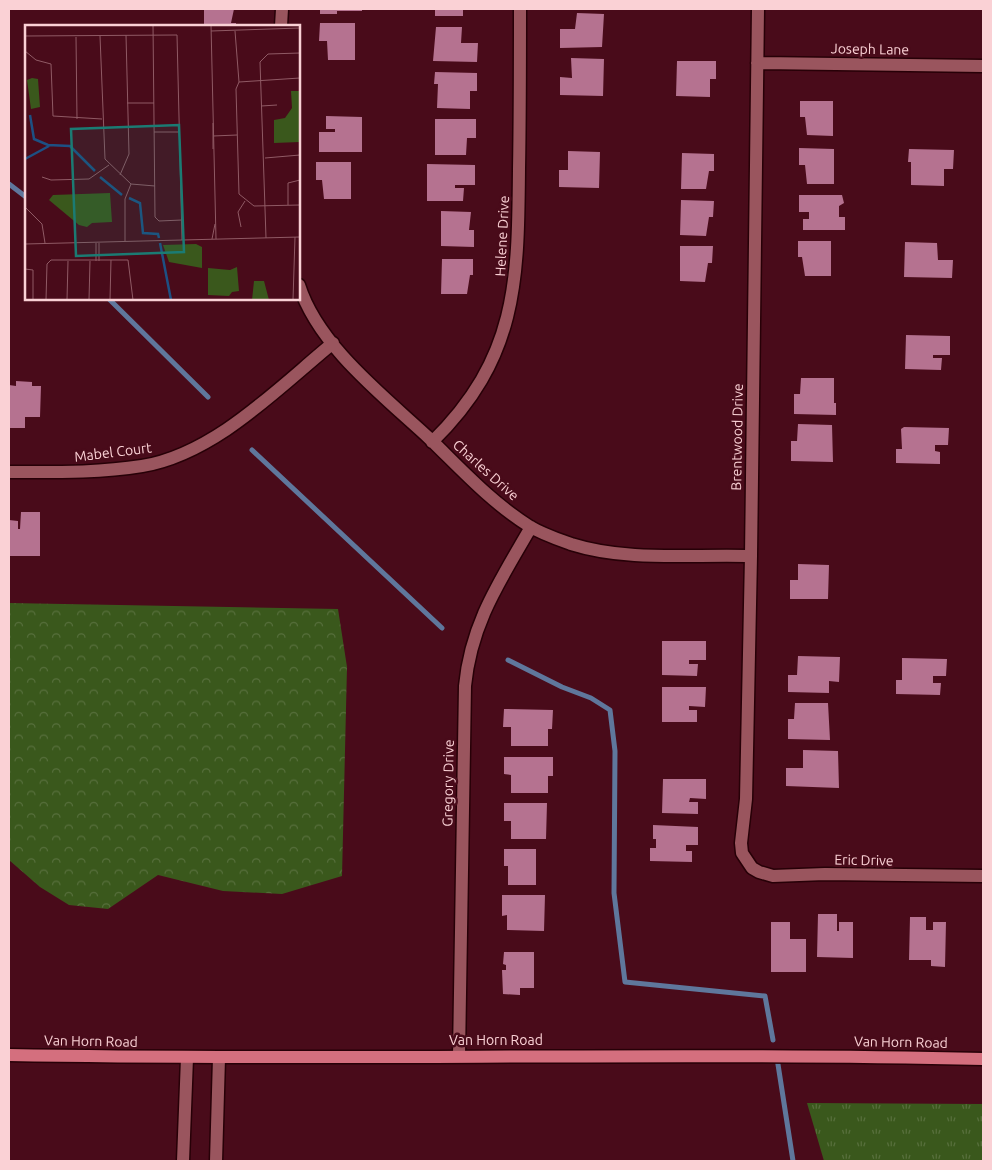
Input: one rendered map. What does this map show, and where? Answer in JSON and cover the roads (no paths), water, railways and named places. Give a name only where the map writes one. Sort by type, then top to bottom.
[{"type":"main road","name":"Van Horn Road","points":[[9,1055],[219,1058],[459,1055],[776,1055],[983,1059]]},
{"type":"street","points":[[281,25],[282,9]]},
{"type":"street","name":"Helene Drive","points":[[432,442],[464,406],[486,372],[506,327],[513,293],[519,250],[520,9]]},
{"type":"street","name":"Brentwood Drive","points":[[749,864],[742,853],[741,843],[746,799],[751,556],[758,9]]},
{"type":"street","name":"Joseph Lane","points":[[757,63],[983,66]]},
{"type":"street","name":"Charles Drive","points":[[300,288],[314,317],[354,367],[487,495],[531,527],[569,544],[610,553],[751,556]]},
{"type":"street","name":"Mabel Court","points":[[9,472],[95,471],[144,466],[190,450],[232,426],[333,343]]},
{"type":"street","name":"Gregory Drive","points":[[459,1055],[464,686],[467,663],[471,642],[482,616],[531,527]]},
{"type":"street","name":"Eric Drive","points":[[749,864],[758,872],[774,876],[825,874],[983,876]]},
{"type":"street","points":[[182,1161],[187,1058]]},
{"type":"street","points":[[216,1161],[219,1058]]},
{"type":"waterway","points":[[9,184],[25,196]]},
{"type":"waterway","points":[[110,300],[208,397]]},
{"type":"waterway","points":[[252,450],[442,628]]},
{"type":"waterway","points":[[508,660],[562,687],[591,698],[610,710],[615,751],[614,893],[625,982],[765,996],[773,1040]]},
{"type":"waterway","points":[[777,1058],[793,1161]]}]
